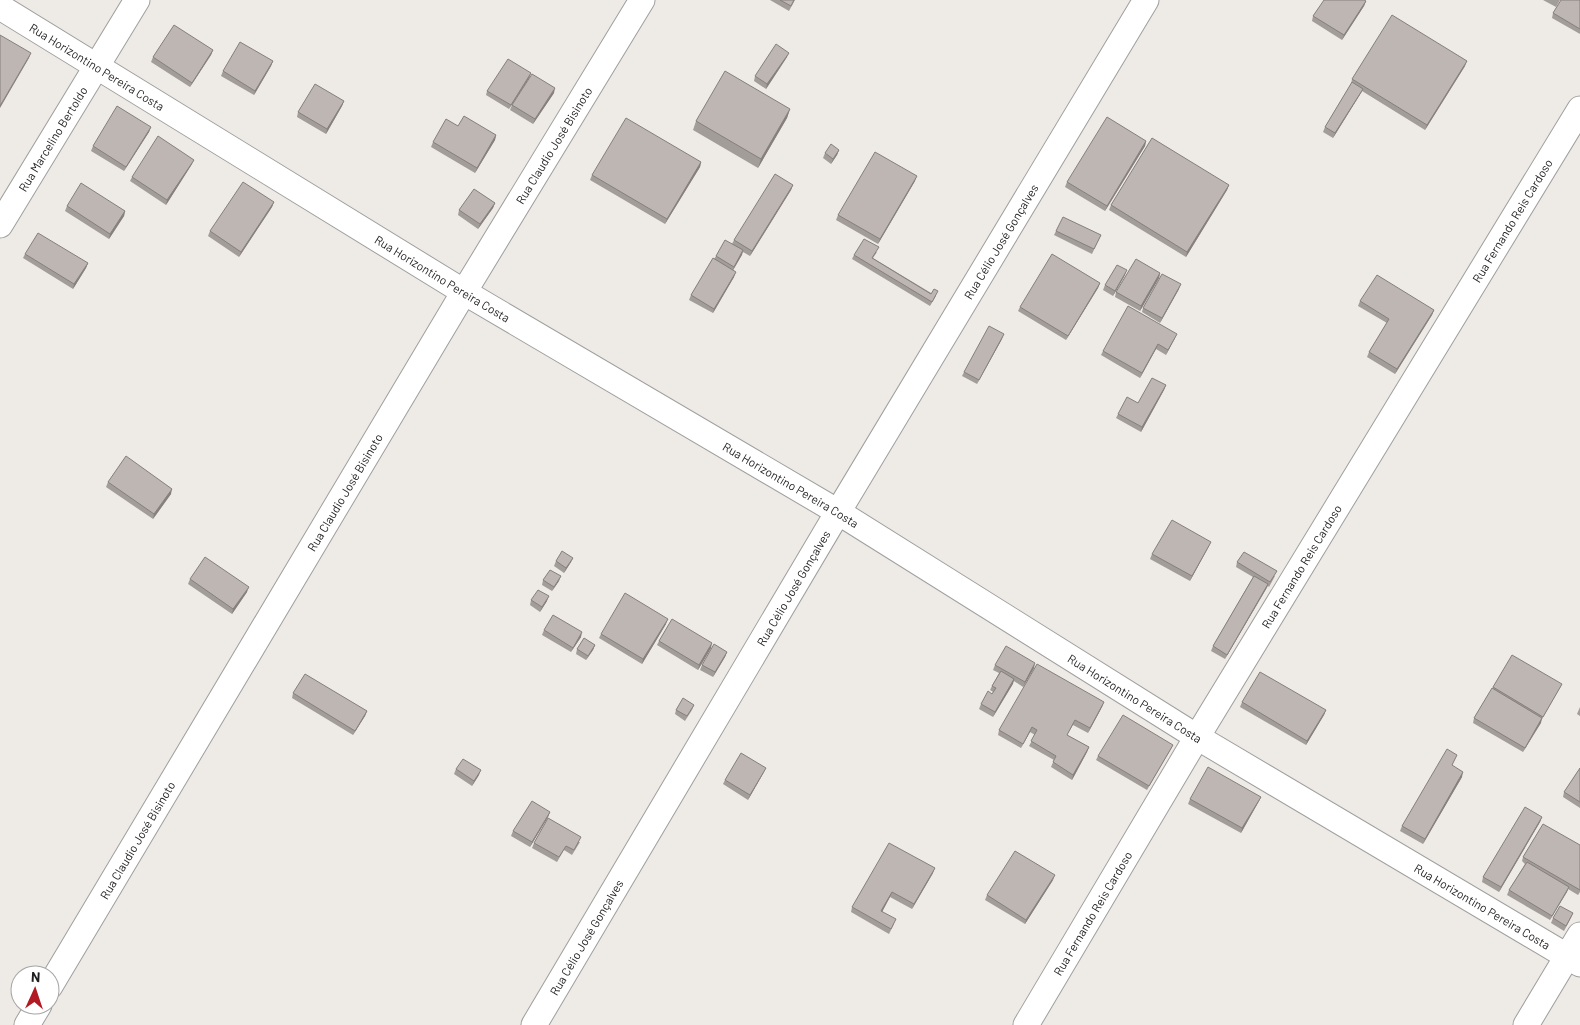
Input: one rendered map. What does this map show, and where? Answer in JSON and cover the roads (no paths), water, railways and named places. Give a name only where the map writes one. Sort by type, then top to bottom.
[{"type":"street","name":"Rua Marcelino Bertoldo","points":[[0,225],[137,0]]},
{"type":"street","name":"Rua Claudio José Bisinoto","points":[[60,969],[464,292],[642,0]]},
{"type":"street","name":"Rua Célio José Gonçalves","points":[[534,1025],[838,512],[1146,0]]},
{"type":"street","name":"Rua Horizontino Pereira Costa","points":[[0,7],[464,292],[838,512],[1197,737],[1574,960]]},
{"type":"street","name":"Rua Fernando Reis Cardoso","points":[[1026,1025],[1197,737],[1580,109]]},
{"type":"street","points":[[1526,1025],[1574,960],[1580,935]]}]
